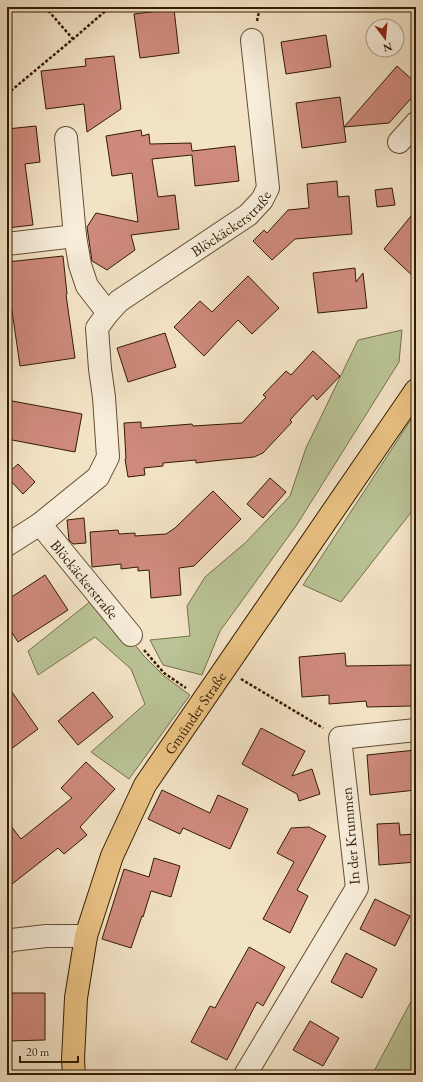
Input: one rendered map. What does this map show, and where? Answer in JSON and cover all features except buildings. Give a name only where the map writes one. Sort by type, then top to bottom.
[{"type":"main road","name":"Gmünder Straße","points":[[74,1075],[73,1060],[76,998],[86,936],[112,856],[145,785],[416,390]]},
{"type":"street","name":"Blöckäckerstraße","points":[[7,545],[40,524],[98,478],[108,457],[97,328],[119,301],[248,215],[262,200],[268,188],[252,40]]},
{"type":"street","points":[[398,142],[416,123]]},
{"type":"street","points":[[66,138],[75,236],[80,265],[87,286],[108,313]]},
{"type":"street","points":[[7,244],[75,236]]},
{"type":"street","name":"Blöckäckerstraße","points":[[40,524],[131,635]]},
{"type":"street","points":[[340,738],[416,730]]},
{"type":"street","name":"In der Krummen","points":[[245,1075],[357,888],[340,738]]},
{"type":"street","points":[[7,942],[12,940],[46,936],[86,936]]},
{"type":"path","points":[[45,7],[73,39]]},
{"type":"path","points":[[7,94],[110,7]]},
{"type":"path","points":[[131,635],[164,673],[203,700]]},
{"type":"path","points":[[226,668],[249,684],[340,738]]},
{"type":"green space","points":[[402,330],[399,362],[296,526],[220,631],[202,675],[163,665],[150,640],[190,636],[187,606],[205,577],[245,543],[290,496],[306,448],[358,340]]},
{"type":"green space","points":[[416,412],[416,506],[341,602],[303,585]]},
{"type":"green space","points":[[96,597],[144,656],[164,676],[190,695],[129,779],[91,752],[145,704],[131,669],[95,637],[38,675],[28,651]]},
{"type":"green space","points":[[416,992],[416,1075],[372,1075]]}]
